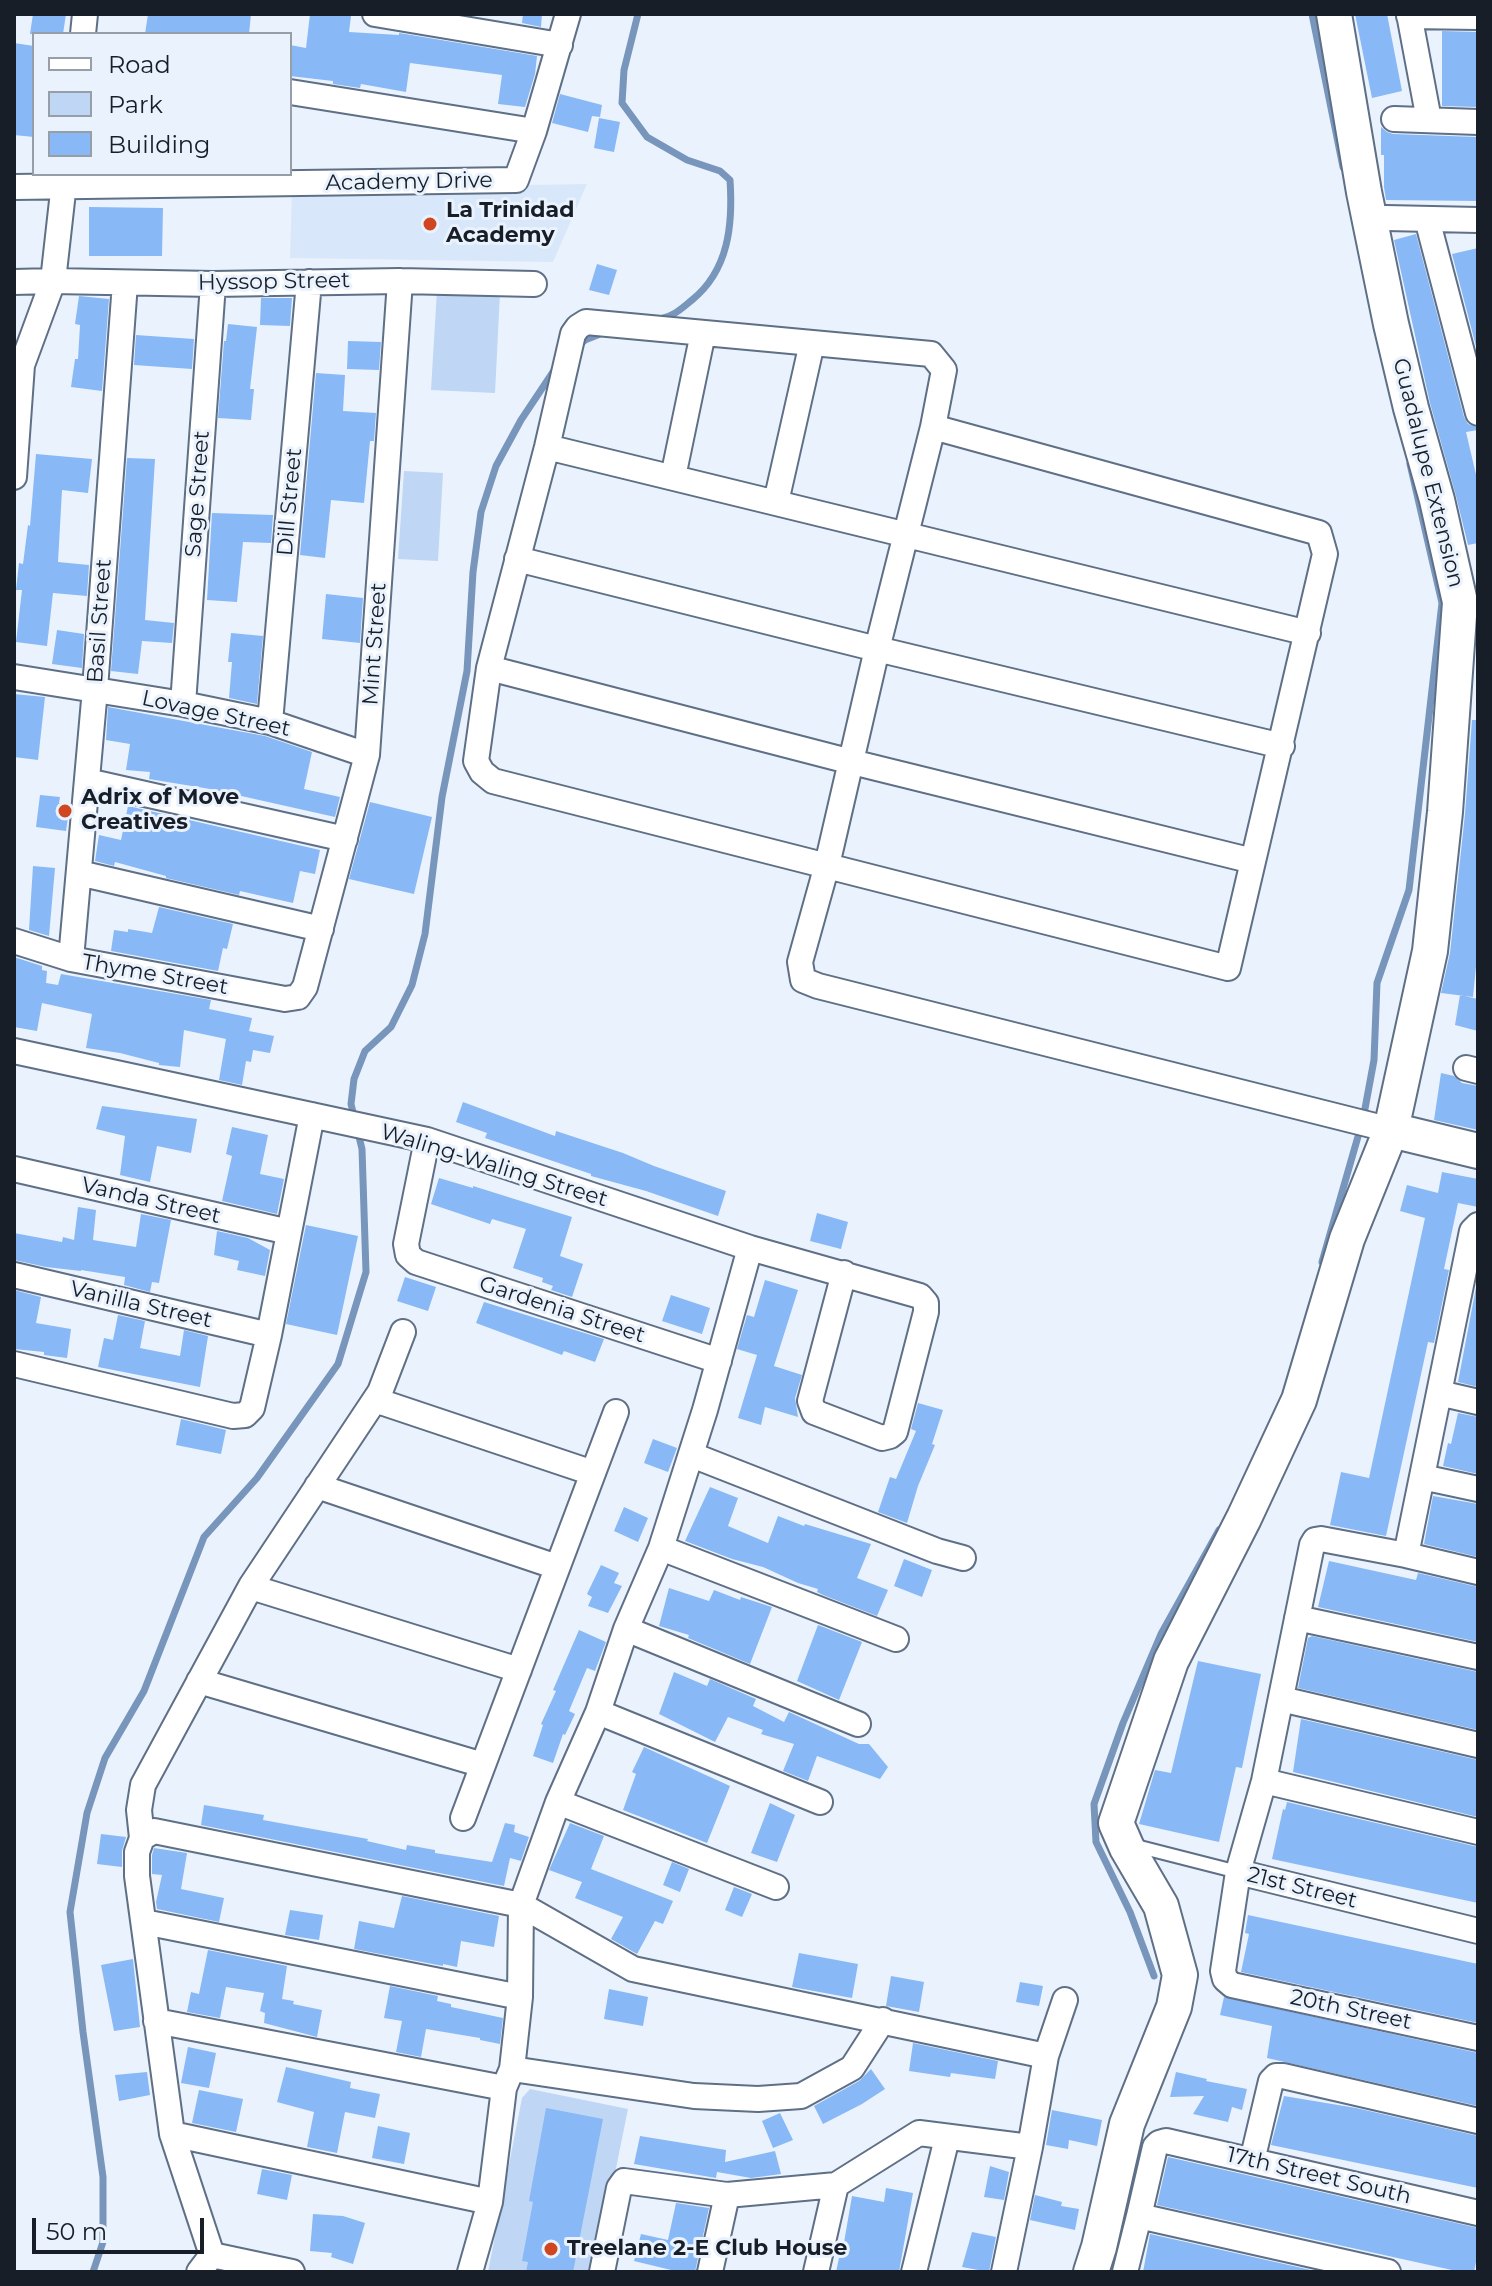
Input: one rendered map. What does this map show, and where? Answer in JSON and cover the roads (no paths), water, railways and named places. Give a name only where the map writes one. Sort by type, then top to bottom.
[{"type":"street","points":[[375,14],[560,45]]},
{"type":"street","points":[[292,92],[534,131],[568,14]]},
{"type":"street","name":"Guadalupe Extension","points":[[1125,1844],[1116,1823],[1171,1661],[1244,1518],[1299,1400],[1347,1239],[1391,1130],[1430,951],[1445,812],[1460,602],[1391,324],[1364,192],[1334,14]]},
{"type":"street","points":[[1429,120],[1409,15],[1478,17]]},
{"type":"street","points":[[1394,119],[1478,122]]},
{"type":"street","name":"Academy Drive","points":[[14,187],[64,181],[516,180],[534,131]]},
{"type":"street","points":[[14,477],[22,365],[53,281],[64,181]]},
{"type":"street","points":[[1386,218],[1478,220]]},
{"type":"street","points":[[1427,219],[1478,413]]},
{"type":"street","name":"Hyssop Street","points":[[14,282],[213,284],[400,281],[534,284]]},
{"type":"street","name":"Mint Street","points":[[298,997],[305,987],[367,755],[400,281]]},
{"type":"street","name":"Dill Street","points":[[270,722],[309,282]]},
{"type":"street","name":"Basil Street","points":[[71,959],[95,689],[125,283]]},
{"type":"street","name":"Sage Street","points":[[183,704],[213,284]]},
{"type":"street","points":[[933,427],[1319,533],[1325,554],[1228,968],[827,865],[493,781],[482,772],[476,761],[489,668],[573,334],[578,327],[586,322],[931,354],[944,370],[933,427],[827,865],[800,962],[803,980],[1478,1151]]},
{"type":"street","points":[[673,477],[703,333]]},
{"type":"street","points":[[776,502],[812,343]]},
{"type":"street","points":[[547,447],[1308,633]]},
{"type":"street","points":[[517,559],[1282,746]]},
{"type":"street","points":[[489,668],[1253,861]]},
{"type":"street","name":"Lovage Street","points":[[14,677],[183,704],[270,722],[367,755]]},
{"type":"street","points":[[87,781],[345,839]]},
{"type":"street","points":[[79,873],[321,929]]},
{"type":"street","name":"Thyme Street","points":[[14,941],[71,959],[285,999],[298,997]]},
{"type":"street","name":"Waling-Waling Street","points":[[14,1051],[427,1140],[750,1248],[844,1273],[923,1299],[926,1312],[895,1432],[890,1436],[882,1438],[814,1412],[811,1407],[810,1401],[844,1273]]},
{"type":"street","points":[[14,1364],[233,1416],[245,1415],[252,1408],[289,1232],[323,1117]]},
{"type":"street","name":"Gardenia Street","points":[[427,1140],[406,1244],[408,1255],[416,1262],[719,1361]]},
{"type":"street","name":"Vanda Street","points":[[14,1169],[289,1232]]},
{"type":"street","points":[[1406,1555],[1439,1393],[1467,1313],[1472,1231],[1478,1225]]},
{"type":"street","points":[[470,2272],[490,2202],[520,1997],[521,1905],[558,1802],[598,1712],[626,1629],[661,1548],[692,1455],[750,1248]]},
{"type":"street","name":"Vanilla Street","points":[[14,1275],[269,1335]]},
{"type":"street","points":[[292,2272],[206,2264],[172,2134],[137,1876],[137,1852],[142,1838],[139,1810],[143,1785],[199,1681],[251,1587],[380,1392],[403,1332]]},
{"type":"street","points":[[1439,1393],[1478,1402]]},
{"type":"street","points":[[375,1400],[593,1473]]},
{"type":"street","points":[[463,1818],[616,1412]]},
{"type":"street","points":[[692,1455],[937,1551],[963,1558]]},
{"type":"street","points":[[1422,1477],[1478,1489]]},
{"type":"street","points":[[317,1486],[557,1567]]},
{"type":"street","points":[[1238,1872],[1264,1781],[1315,1540],[1406,1555],[1478,1572]]},
{"type":"street","points":[[661,1548],[896,1639]]},
{"type":"street","points":[[251,1587],[519,1670]]},
{"type":"street","points":[[1297,1618],[1478,1657]]},
{"type":"street","points":[[626,1629],[858,1724]]},
{"type":"street","points":[[199,1681],[483,1765]]},
{"type":"street","points":[[1281,1699],[1478,1745]]},
{"type":"street","points":[[598,1712],[820,1802]]},
{"type":"street","points":[[1264,1781],[1478,1832]]},
{"type":"street","points":[[558,1802],[776,1887]]},
{"type":"street","points":[[142,1838],[154,1831],[521,1905],[633,1969],[1046,2056]]},
{"type":"street","points":[[1091,2272],[1127,2124],[1174,2007],[1180,1975],[1161,1906],[1125,1844]]},
{"type":"street","name":"21st Street","points":[[1238,1872],[1478,1931]]},
{"type":"street","name":"20th Street","points":[[1238,1872],[1223,1971],[1225,1979],[1232,1985],[1478,2038]]},
{"type":"street","points":[[144,1922],[520,1997]]},
{"type":"street","points":[[1004,2272],[1046,2056],[1065,2000]]},
{"type":"street","points":[[156,2021],[508,2079],[758,2099],[801,2096],[852,2068],[883,2020]]},
{"type":"street","points":[[1252,2161],[1271,2081],[1276,2076],[1478,2121]]},
{"type":"street","points":[[602,2272],[619,2188],[624,2181],[727,2195],[836,2185],[919,2133],[1030,2147]]},
{"type":"street","points":[[172,2134],[490,2202]]},
{"type":"street","points":[[914,2272],[947,2138]]},
{"type":"street","name":"17th Street South","points":[[1139,2216],[1155,2147],[1166,2141],[1478,2213]]},
{"type":"street","points":[[816,2272],[836,2185]]},
{"type":"street","points":[[710,2272],[727,2195]]},
{"type":"street","points":[[1125,2272],[1139,2216],[1388,2272]]},
{"type":"lane","name":"21st Street","points":[[1125,1844],[1238,1872]]},
{"type":"waterway","points":[[638,14],[624,70],[622,103],[647,137],[687,160],[720,171],[730,180],[729,229],[714,275],[684,306],[660,319]]},
{"type":"waterway","points":[[1312,14],[1343,167]]},
{"type":"waterway","points":[[578,346],[605,332]]},
{"type":"waterway","points":[[93,2272],[103,2242],[103,2177],[70,1912],[87,1813],[105,1758],[144,1691],[204,1537],[257,1478],[338,1364],[366,1272],[362,1149],[351,1104],[354,1079],[365,1051],[391,1027],[412,985],[425,934],[442,797],[467,671],[473,572],[481,512],[496,466],[521,420],[557,366]]},
{"type":"waterway","points":[[1364,1114],[1374,1060],[1377,983],[1409,890],[1442,603],[1410,464]]},
{"type":"waterway","points":[[1322,1262],[1359,1133]]},
{"type":"waterway","points":[[1154,1976],[1130,1912],[1096,1842],[1094,1804],[1123,1723],[1161,1634],[1219,1530]]},
{"type":"place","name":"La Trinidad Academy","points":[[430,224]]},
{"type":"place","name":"Adrix of Move Creatives","points":[[65,811]]},
{"type":"place","name":"Treelane 2-E Club House","points":[[551,2249]]}]
